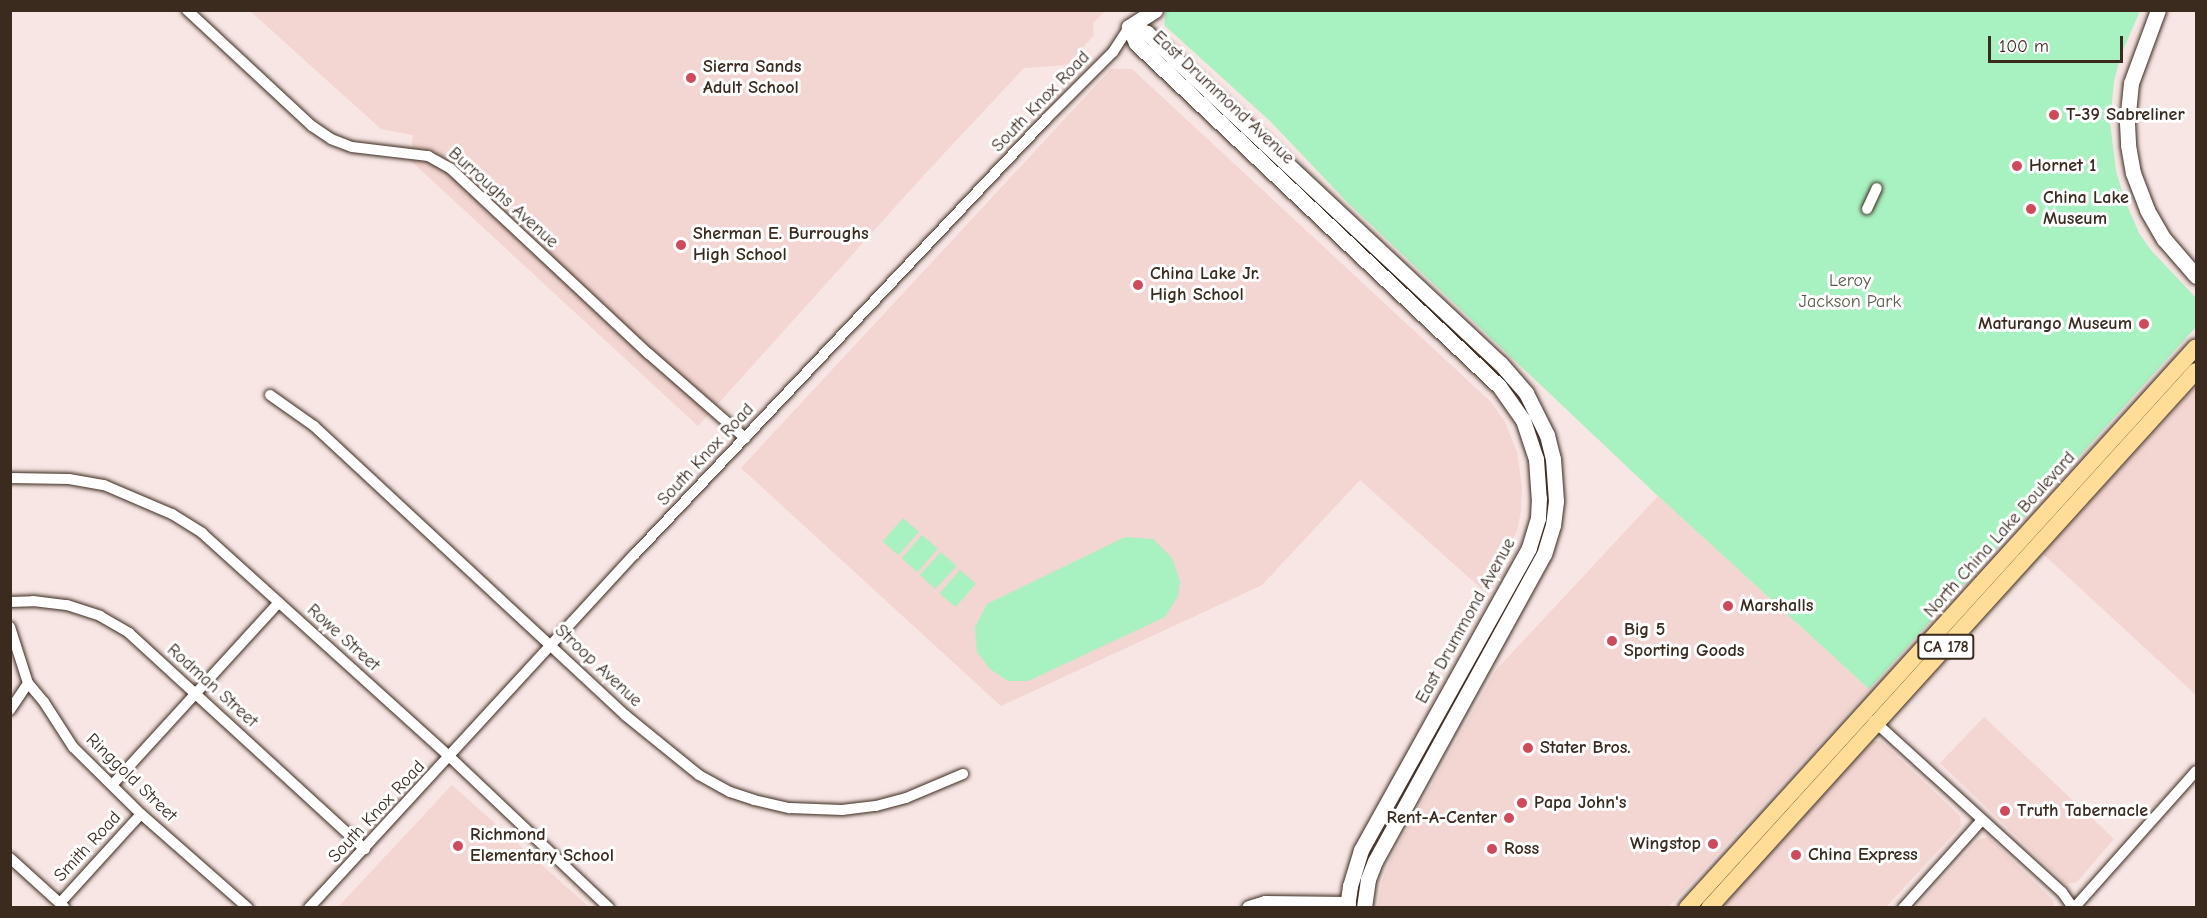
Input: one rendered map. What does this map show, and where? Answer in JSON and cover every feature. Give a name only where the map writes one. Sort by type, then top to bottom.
[{"type":"main road","name":"North China Lake Boulevard","points":[[1709,908],[2087,469],[2196,347]]},
{"type":"main road","name":"North China Lake Boulevard","points":[[1687,908],[2047,537],[2196,370]]},
{"type":"main road","points":[[2047,537],[2043,533],[2044,527],[2077,491],[2087,469]]},
{"type":"street","name":"Burroughs Avenue","points":[[187,10],[312,126],[331,139],[352,147],[428,156],[451,169],[649,354],[745,438]]},
{"type":"street","points":[[1129,27],[1140,10]]},
{"type":"street","points":[[1129,27],[1155,10]]},
{"type":"street","points":[[2158,10],[2140,52],[2131,83],[2127,123],[2128,145],[2133,174],[2147,210],[2169,246],[2196,276]]},
{"type":"street","name":"South Knox Road","points":[[309,908],[745,438],[1046,119],[1113,52],[1129,27]]},
{"type":"street","name":"East Drummond Avenue","points":[[1129,27],[1136,44],[1499,387],[1522,420],[1536,459],[1538,518],[1529,548],[1361,850],[1348,906]]},
{"type":"street","name":"East Drummond Avenue","points":[[1129,27],[1147,33],[1500,363],[1526,393],[1547,435],[1553,459],[1556,501],[1544,554],[1379,853],[1368,879],[1364,907]]},
{"type":"street","points":[[1867,209],[1877,188]]},
{"type":"street","name":"Stroop Avenue","points":[[270,395],[314,426],[625,715],[671,754],[709,780],[754,800],[790,807],[842,810],[876,806],[906,798],[963,774]]},
{"type":"street","name":"Rowe Street","points":[[10,478],[69,479],[104,485],[172,513],[202,533],[450,758],[609,908]]},
{"type":"street","name":"Rodman Street","points":[[10,602],[50,602],[100,616],[129,633],[365,849]]},
{"type":"street","name":"Smith Road","points":[[113,784],[279,602]]},
{"type":"street","points":[[10,627],[28,683],[10,710]]},
{"type":"street","name":"Ringgold Street","points":[[28,683],[44,702],[73,747],[141,814],[248,908]]},
{"type":"street","points":[[1871,718],[2062,892],[2073,908],[2196,771]]},
{"type":"street","name":"Smith Road","points":[[62,905],[141,814]]},
{"type":"street","points":[[1903,908],[1982,820]]},
{"type":"street","points":[[10,858],[62,905]]},
{"type":"street","points":[[1249,908],[1265,903],[1364,907]]},
{"type":"shaded area","name":"Sherman E. Burroughs High School","points":[[250,11],[1105,11],[1093,23],[1094,35],[1067,65],[1024,68],[923,176],[698,426],[410,160],[413,135],[381,129]]},
{"type":"shaded area","name":"China Lake Jr. High School","points":[[1111,69],[1132,69],[1491,402],[1505,422],[1517,452],[1522,488],[1521,511],[1517,531],[1486,593],[1360,480],[1262,585],[1001,706],[741,468]]},
{"type":"shaded area","points":[[2196,386],[2196,695],[2043,554]]},
{"type":"shaded area","points":[[1658,496],[1869,689],[1669,907],[1377,908],[1383,878],[1392,856],[1496,670]]},
{"type":"shaded area","points":[[1984,717],[2114,839],[2077,882],[2066,884],[1940,763]]},
{"type":"shaded area","points":[[1873,741],[1881,741],[1960,816],[1961,826],[1886,907],[1722,907]]},
{"type":"shaded area","name":"Richmond Elementary School","points":[[452,785],[589,907],[338,907]]},
{"type":"shaded area","points":[[1988,837],[2053,900],[2054,907],[1917,907],[1978,840]]},
{"type":"green space","name":"Leroy Jackson Park","points":[[1166,10],[2140,11],[2121,55],[2114,81],[2110,122],[2116,171],[2124,198],[2139,233],[2150,249],[2196,298],[2196,327],[1869,689],[1658,496],[1347,202],[1270,121],[1164,25]]},
{"type":"green space","points":[[903,518],[919,532],[899,555],[883,541]]},
{"type":"green space","points":[[922,535],[938,549],[918,572],[902,558]]},
{"type":"green space","points":[[1125,537],[1153,539],[1172,558],[1180,582],[1178,596],[1165,617],[1028,681],[1008,681],[990,669],[977,652],[975,627],[987,604]]},
{"type":"green space","points":[[941,552],[956,566],[935,589],[920,575]]},
{"type":"green space","points":[[960,570],[976,584],[956,607],[940,593]]},
{"type":"place","name":"Sierra Sands Adult School","points":[[691,78]]},
{"type":"place","name":"T-39 Sabreliner","points":[[2054,115]]},
{"type":"place","name":"Hornet 1","points":[[2017,166]]},
{"type":"place","name":"China Lake Museum","points":[[2031,209]]},
{"type":"place","name":"Sherman E. Burroughs High School","points":[[681,245]]},
{"type":"place","name":"China Lake Jr. High School","points":[[1138,285]]},
{"type":"place","name":"Maturango Museum","points":[[2144,324]]},
{"type":"place","name":"Marshalls","points":[[1728,606]]},
{"type":"place","name":"Big 5 Sporting Goods","points":[[1612,641]]},
{"type":"place","name":"Stater Bros.","points":[[1528,748]]},
{"type":"place","name":"Papa John's","points":[[1522,803]]},
{"type":"place","name":"Truth Tabernacle","points":[[2005,811]]},
{"type":"place","name":"Rent-A-Center","points":[[1509,818]]},
{"type":"place","name":"Wingstop","points":[[1713,844]]},
{"type":"place","name":"Richmond Elementary School","points":[[458,846]]},
{"type":"place","name":"Ross","points":[[1492,849]]},
{"type":"place","name":"China Express","points":[[1796,855]]}]
